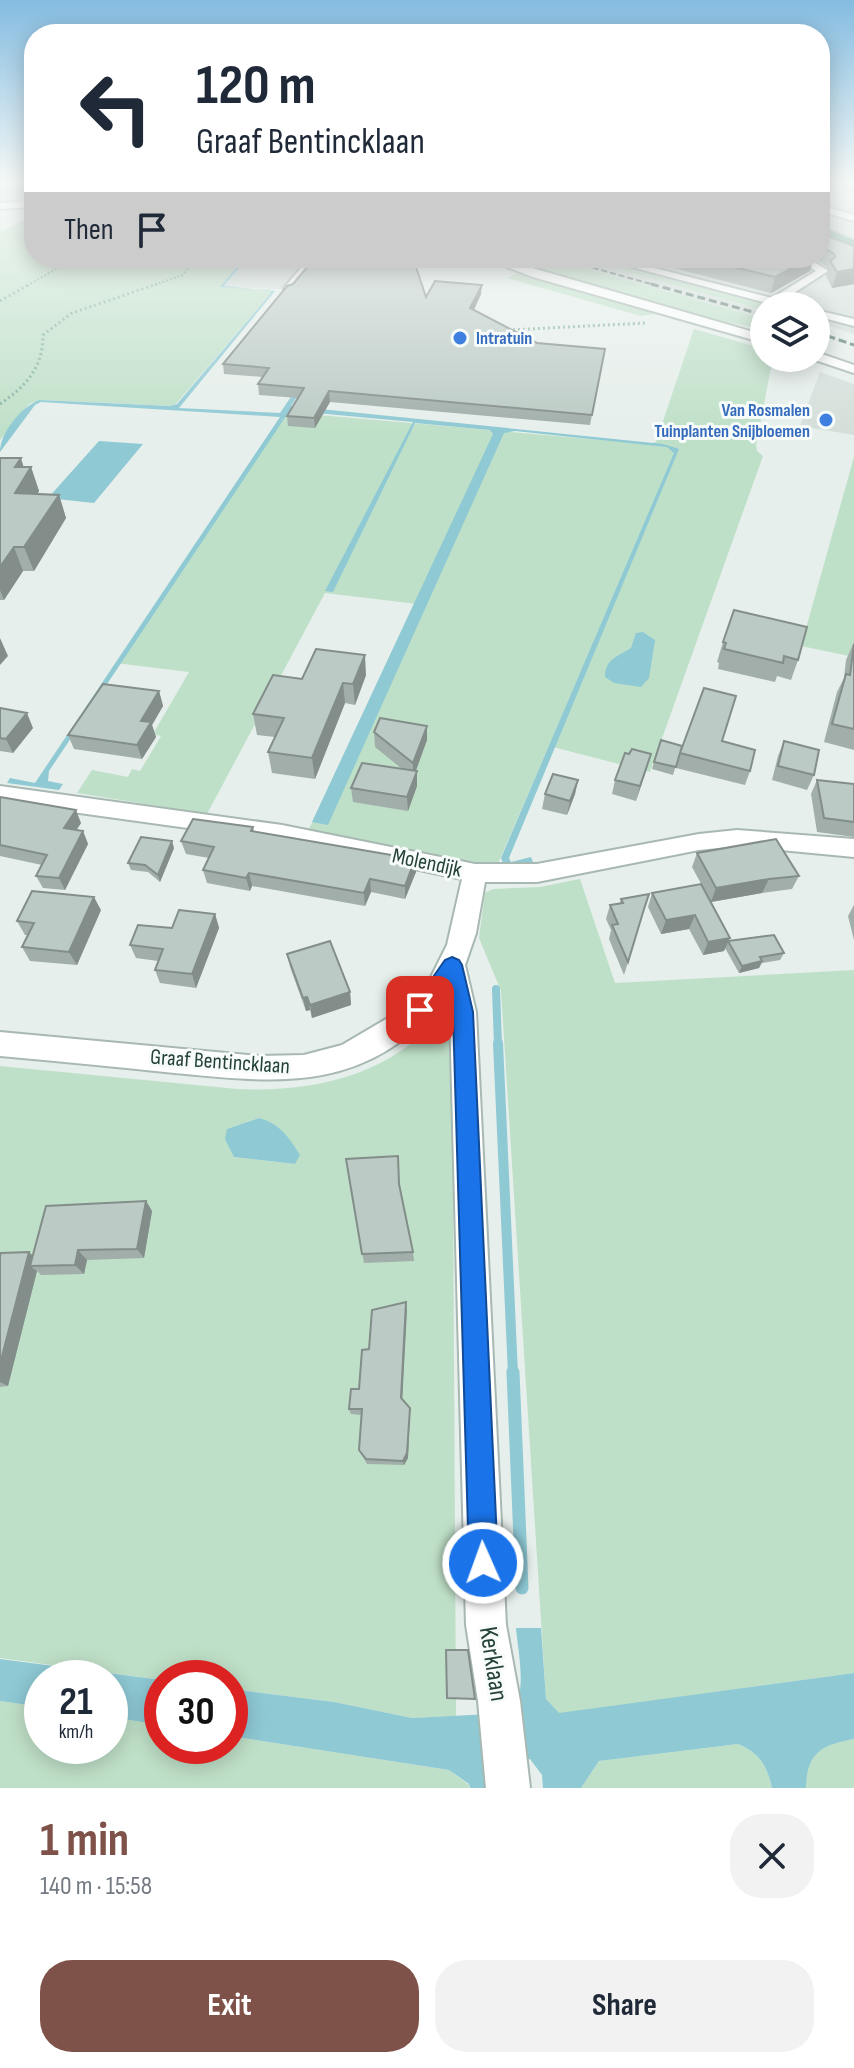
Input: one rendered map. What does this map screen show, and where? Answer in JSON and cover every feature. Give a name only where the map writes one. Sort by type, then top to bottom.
[{"type":"street","points":[[288,290],[306,268]]},
{"type":"street","points":[[517,268],[672,312],[750,342]]},
{"type":"street","points":[[643,268],[750,295]]},
{"type":"street","points":[[789,292],[823,271],[818,268]]},
{"type":"street","points":[[653,323],[672,312]]},
{"type":"street","points":[[830,317],[854,323]]},
{"type":"street","points":[[830,361],[854,369]]},
{"type":"street","name":"Molendijk","points":[[0,794],[282,833],[475,873],[537,873],[699,842],[737,838],[854,848]]},
{"type":"street","name":"Graaf Bentincklaan","points":[[0,1044],[250,1068],[305,1067],[352,1053],[390,1034],[420,1010],[440,986],[461,940],[475,873]]},
{"type":"street","name":"Kerklaan","points":[[452,965],[463,1012],[486,1625],[508,1777]]},
{"type":"path","points":[[0,301],[58,268]]},
{"type":"path","points":[[0,404],[29,383],[44,346],[43,335],[72,313],[183,275],[188,268]]},
{"type":"path","points":[[501,331],[653,323]]},
{"type":"shaded area","points":[[854,265],[854,334],[830,326],[830,292],[750,292],[750,302],[622,268]]},
{"type":"shaded area","points":[[239,268],[300,268],[282,289],[224,287]]},
{"type":"shaded area","points":[[583,268],[614,268],[750,306],[750,315]]},
{"type":"shaded area","points":[[820,372],[854,384],[854,435],[800,426]]},
{"type":"green space","points":[[0,265],[236,268],[221,287],[270,290],[271,293],[174,406],[39,400],[29,404],[0,440]]},
{"type":"green space","points":[[534,268],[583,268],[750,315],[750,327]]},
{"type":"green space","points":[[614,268],[625,268],[750,301],[750,306]]},
{"type":"green space","points":[[521,272],[653,310],[653,314],[641,316],[507,278]]},
{"type":"green space","points":[[694,329],[750,345],[750,372],[770,372],[756,445],[763,456],[650,772],[549,746],[497,866],[447,860],[307,833],[417,604],[325,593],[207,814],[77,793],[92,770],[128,777],[132,769],[140,771],[161,736],[153,734],[189,672],[116,663],[285,412],[648,444],[656,442]]},
{"type":"green space","points":[[854,457],[854,657],[801,646]]},
{"type":"green space","points":[[580,879],[615,983],[854,970],[854,1673],[559,1714],[546,1699],[501,991],[479,938],[485,893],[493,889],[540,887]]},
{"type":"green space","points":[[452,998],[456,1716],[412,1718],[334,1702],[248,1691],[248,1660],[144,1660],[144,1678],[128,1675],[128,1660],[24,1661],[0,1658],[0,1066],[237,1089],[268,1089],[299,1087],[358,1073],[410,1044],[433,1023]],"holes":[[[259,1118],[295,1164],[234,1157],[227,1129]]]},
{"type":"green space","points":[[0,1701],[24,1704],[24,1764],[128,1764],[128,1720],[144,1722],[144,1764],[248,1764],[248,1739],[449,1770],[469,1785],[469,1788],[0,1788]]},
{"type":"green space","points":[[854,1739],[854,1788],[806,1788],[809,1766],[818,1752],[833,1744]]},
{"type":"green space","points":[[738,1744],[761,1761],[772,1788],[581,1788],[599,1761]]},
{"type":"water","points":[[236,268],[239,268],[224,286],[257,289],[220,287]]},
{"type":"water","points":[[378,268],[383,268],[291,406],[663,444],[679,449],[509,858],[511,862],[531,857],[533,862],[504,865],[501,858],[674,453],[667,447],[515,431],[504,433],[328,825],[312,822],[493,434],[490,430],[415,423],[333,592],[325,591],[413,422],[288,413],[49,771],[48,781],[63,784],[59,790],[7,783],[10,778],[35,783],[280,417],[41,402],[35,405],[0,452],[8,429],[25,408],[39,400],[177,404],[275,291],[179,408],[280,413]]},
{"type":"water","points":[[99,441],[143,444],[94,503],[48,498]]},
{"type":"water","points":[[643,632],[655,640],[649,678],[641,687],[614,683],[605,677],[610,662],[631,648],[636,633]]},
{"type":"water","points":[[259,1118],[273,1124],[288,1137],[300,1155],[295,1164],[234,1157],[225,1139],[227,1129]]},
{"type":"water","points":[[516,1628],[541,1628],[546,1699],[559,1713],[854,1673],[854,1739],[833,1744],[818,1752],[809,1766],[806,1788],[772,1788],[761,1761],[738,1744],[599,1761],[581,1788],[543,1788],[542,1775],[530,1759],[500,1763],[487,1788],[470,1788],[449,1770],[248,1739],[248,1691],[334,1702],[412,1718],[511,1713],[521,1684]]},
{"type":"water","points":[[0,1659],[24,1662],[24,1704],[0,1701]]},
{"type":"water","points":[[128,1676],[144,1678],[144,1722],[128,1720]]},
{"type":"building","points":[[833,265],[854,265],[854,269],[837,272]]},
{"type":"building","points":[[307,268],[416,268],[426,297],[435,281],[482,285],[470,308],[537,343],[605,349],[592,415],[329,391],[314,418],[287,416],[304,388],[258,384],[269,368],[223,364],[287,286],[293,284]]},
{"type":"building","points":[[738,268],[792,268],[775,277]]},
{"type":"building","points":[[0,458],[21,458],[15,467],[31,467],[15,493],[59,495],[24,547],[14,547],[0,567]]},
{"type":"building","points":[[734,610],[807,627],[798,660],[784,656],[783,663],[724,649],[726,643],[723,642]]},
{"type":"building","points":[[854,644],[854,729],[832,724],[846,674],[850,675]]},
{"type":"building","points":[[316,649],[365,655],[353,684],[343,683],[312,758],[268,752],[284,718],[253,714],[273,675],[302,679]]},
{"type":"building","points":[[103,684],[159,691],[141,721],[151,722],[137,745],[68,735]]},
{"type":"building","points":[[704,688],[736,696],[722,741],[755,750],[750,771],[680,753]]},
{"type":"building","points":[[0,708],[27,713],[6,739],[0,738]]},
{"type":"building","points":[[380,718],[427,726],[413,763],[374,732]]},
{"type":"building","points":[[661,740],[682,746],[676,767],[654,762]]},
{"type":"building","points":[[784,741],[819,750],[814,775],[778,766]]},
{"type":"building","points":[[632,749],[651,754],[640,786],[615,780],[625,753],[629,754]]},
{"type":"building","points":[[362,763],[417,771],[407,797],[351,788]]},
{"type":"building","points":[[553,774],[578,780],[570,801],[545,794]]},
{"type":"building","points":[[817,780],[854,784],[854,822],[824,818]]},
{"type":"building","points":[[0,797],[76,810],[64,828],[83,831],[59,878],[36,876],[47,855],[0,845]]},
{"type":"building","points":[[193,819],[253,827],[251,831],[415,859],[405,886],[370,879],[364,893],[249,873],[246,878],[203,870],[214,847],[181,841]]},
{"type":"building","points":[[141,837],[172,841],[158,875],[145,865],[128,863]]},
{"type":"building","points":[[776,839],[799,876],[716,888],[697,853]]},
{"type":"building","points":[[701,884],[730,938],[708,942],[695,915],[666,920],[652,893]]},
{"type":"building","points":[[32,891],[94,897],[69,952],[22,947],[34,923],[17,921]]},
{"type":"building","points":[[649,894],[628,962],[612,925],[618,924],[610,905],[623,903],[621,899]]},
{"type":"building","points":[[179,910],[215,914],[192,974],[155,970],[163,949],[130,945],[138,925],[172,928]]},
{"type":"building","points":[[774,935],[784,953],[760,957],[762,961],[742,966],[728,941]]},
{"type":"building","points":[[330,941],[350,992],[310,1005],[307,997],[303,998],[287,954]]},
{"type":"building","points":[[398,1156],[399,1184],[413,1252],[362,1254],[346,1159]]},
{"type":"building","points":[[146,1201],[137,1249],[78,1250],[75,1265],[30,1266],[46,1206]]},
{"type":"building","points":[[29,1252],[0,1364],[0,1256],[1,1253]]},
{"type":"building","points":[[406,1302],[401,1398],[410,1408],[407,1453],[403,1461],[366,1459],[359,1450],[362,1409],[349,1409],[351,1389],[359,1389],[362,1350],[369,1349],[372,1310]]},
{"type":"building","points":[[446,1650],[468,1650],[475,1699],[447,1698]]},
{"type":"waterway","points":[[496,989],[498,1045]]},
{"type":"waterway","points":[[498,1043],[513,1374]]},
{"type":"waterway","points":[[513,1372],[522,1588]]},
{"type":"railway","points":[[594,268],[658,286]]},
{"type":"railway","points":[[651,284],[750,311]]},
{"type":"railway","points":[[830,337],[854,345]]},
{"type":"place","name":"Intratuin","points":[[460,338]]},
{"type":"place","name":"Van Rosmalen Tuinplanten Snijbloemen","points":[[826,420]]},
{"type":"route","points":[[420,1010],[452,965],[463,1012],[483,1563]]}]
